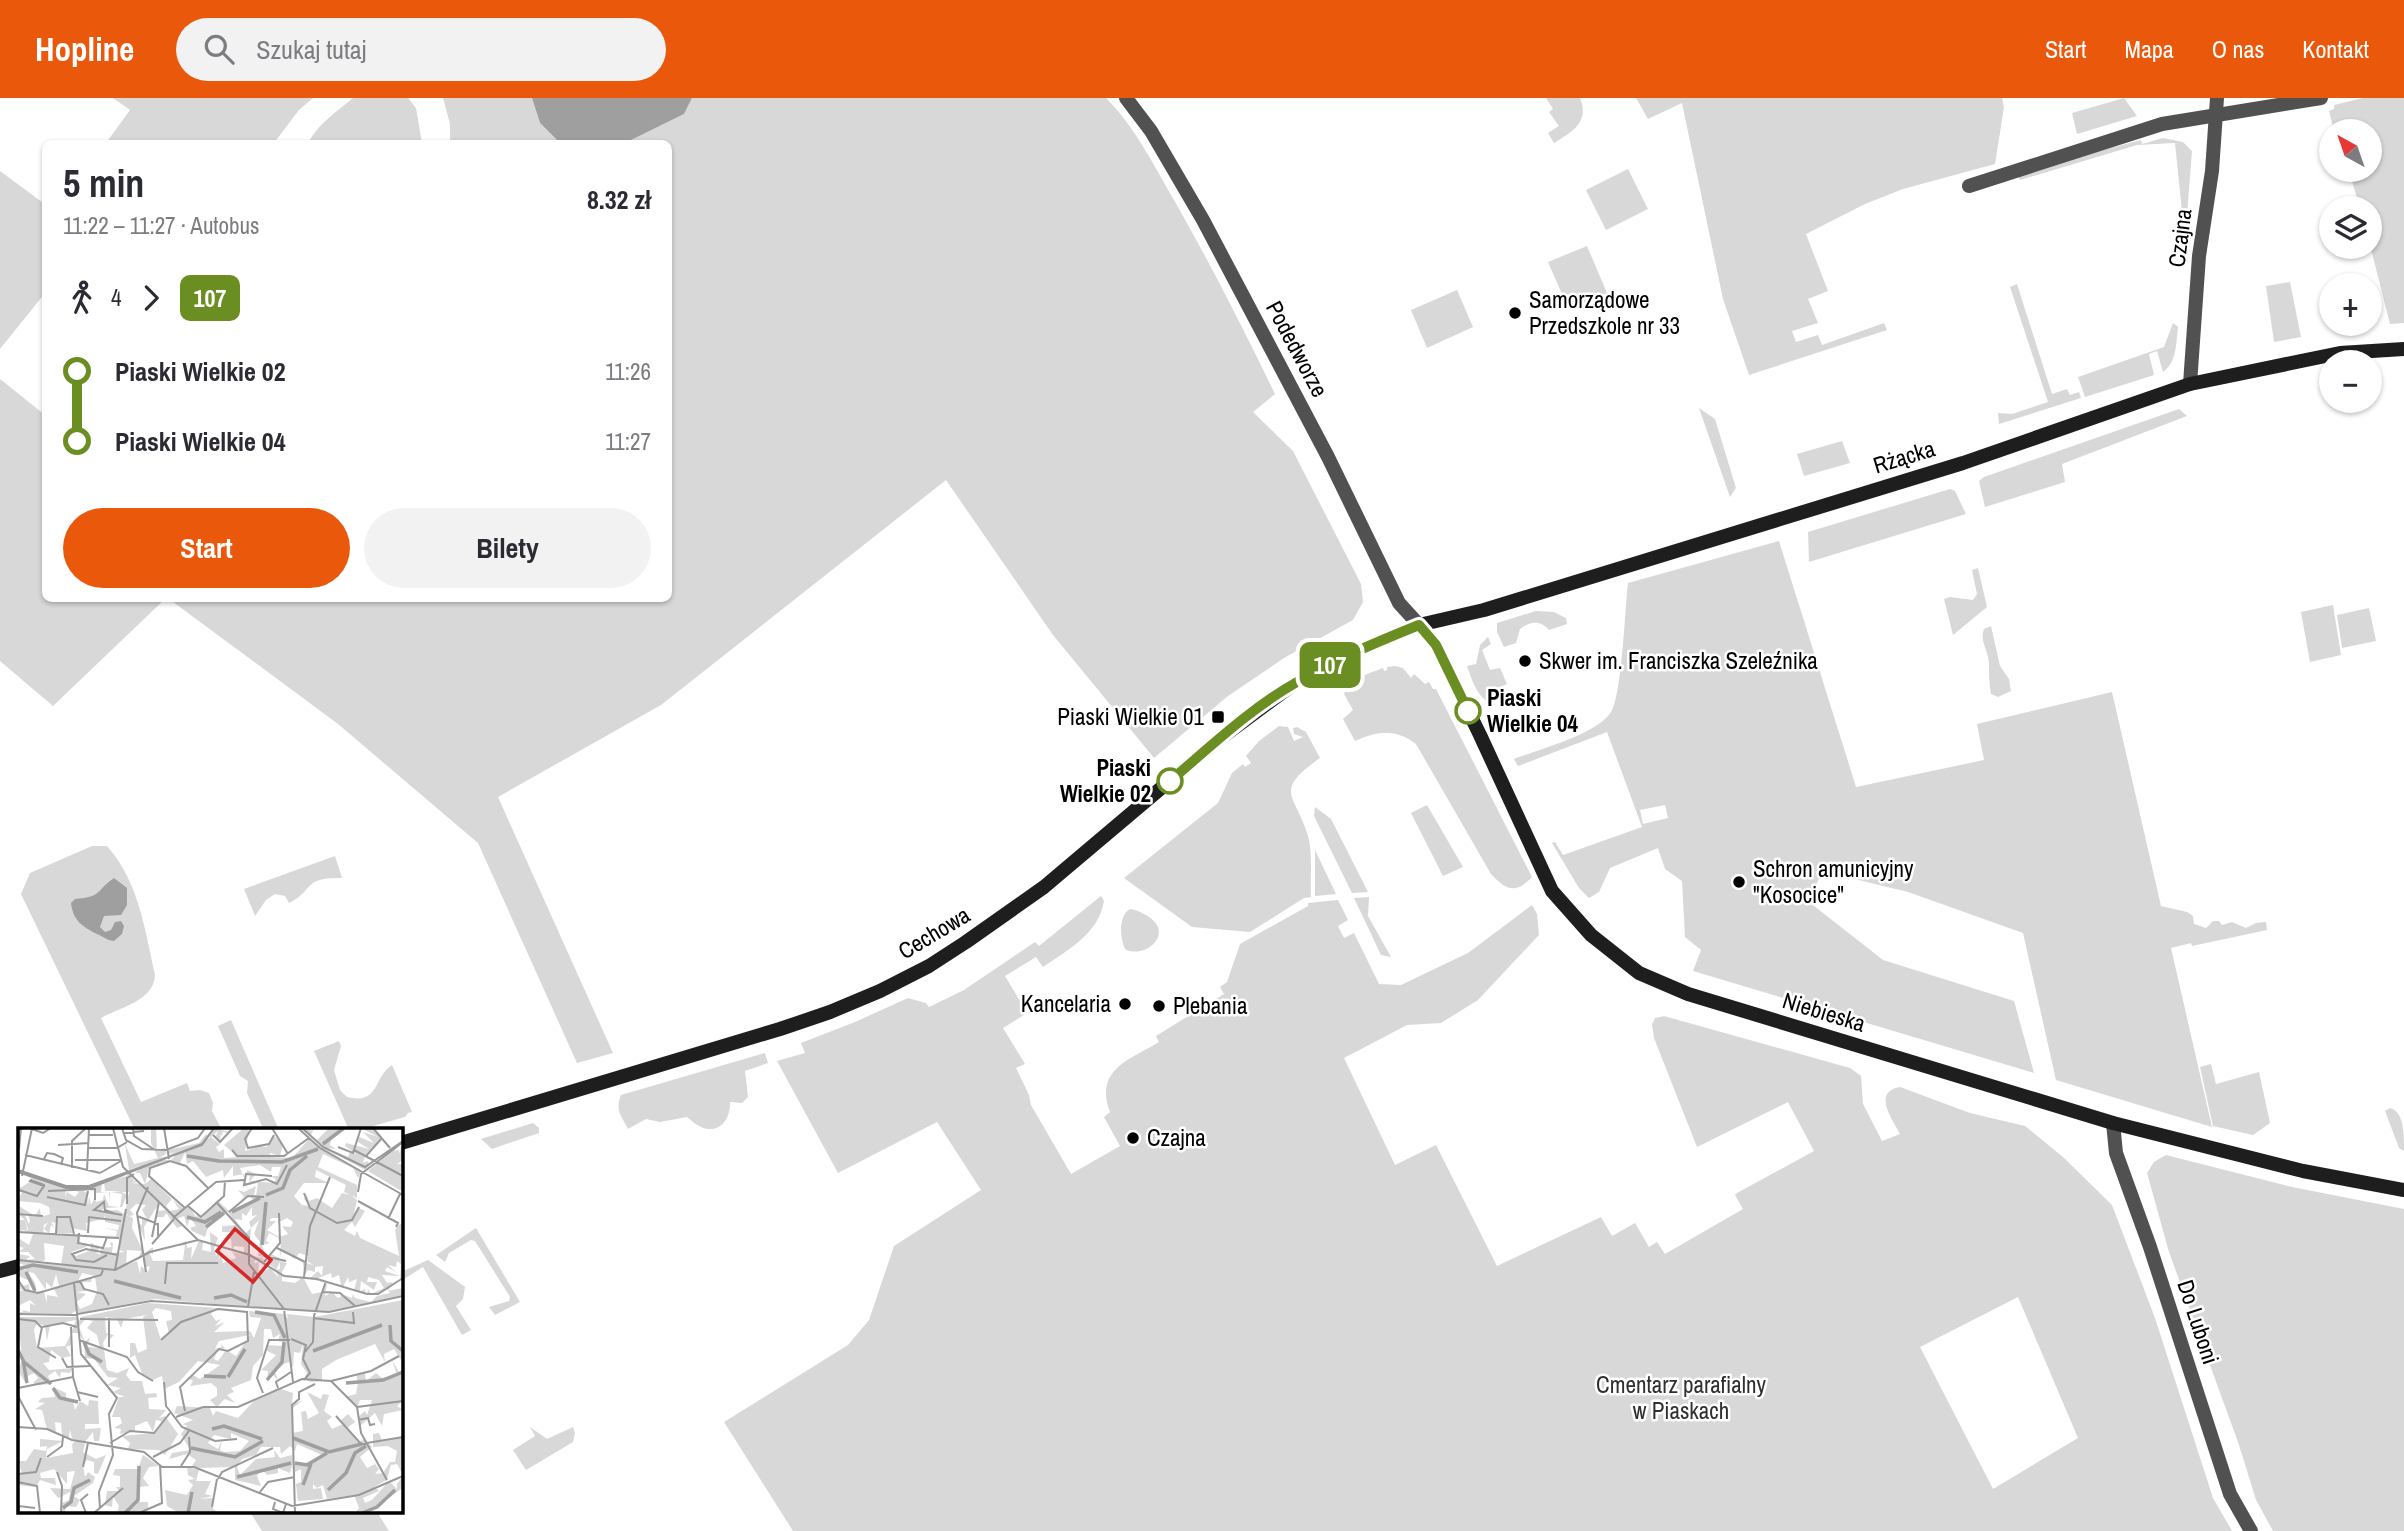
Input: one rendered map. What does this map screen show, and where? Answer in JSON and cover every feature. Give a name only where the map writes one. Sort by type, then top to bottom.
[{"type":"street","name":"Podedworze","points":[[1126,98],[1151,131],[1203,220],[1328,457],[1399,603],[1419,625]]},
{"type":"street","name":"Czajna","points":[[2190,384],[2199,256],[2217,98]]},
{"type":"street","points":[[1969,186],[2162,124],[2321,98]]},
{"type":"street","name":"Rżącka","points":[[1419,625],[1484,611],[1963,463],[2190,384],[2340,353],[2404,349]]},
{"type":"street","name":"Niebieska","points":[[1419,625],[1436,645],[1552,891],[1591,936],[1639,973],[1688,994],[2113,1123],[2303,1171],[2404,1190]]},
{"type":"street","name":"Cechowa","points":[[402,1143],[830,1012],[929,966],[1044,887],[1218,740],[1295,683],[1356,651],[1419,625]]},
{"type":"street","name":"Do Luboni","points":[[2113,1123],[2116,1153],[2150,1247],[2230,1494],[2250,1531]]},
{"type":"street","points":[[0,1271],[18,1266]]},
{"type":"green space","points":[[113,98],[313,98],[299,110],[276,140],[108,140],[130,110]]},
{"type":"green space","points":[[353,98],[408,98],[416,108],[421,140],[310,140],[334,113]]},
{"type":"green space","points":[[443,98],[532,98],[540,123],[557,140],[450,140],[450,124]]},
{"type":"green space","points":[[692,98],[1106,98],[1126,121],[1151,160],[1238,320],[1275,394],[1253,412],[1293,451],[1361,584],[1363,602],[1353,620],[1284,658],[1228,696],[1154,758],[1053,635],[946,480],[661,705],[498,797],[613,1053],[577,1063],[478,843],[338,724],[173,602],[672,602],[672,140],[631,140],[684,114]]},
{"type":"green space","points":[[1546,98],[1580,98],[1582,106],[1583,114],[1578,125],[1554,143],[1548,133],[1559,126],[1549,112],[1553,109]]},
{"type":"green space","points":[[1636,98],[2002,98],[2004,107],[1995,164],[1903,189],[1865,204],[1806,234],[1828,291],[1808,299],[1818,323],[1792,331],[1796,342],[1818,335],[1822,345],[1884,323],[1887,330],[1749,375],[1723,299],[1682,103],[1648,119]]},
{"type":"green space","points":[[2124,98],[2137,116],[2077,134],[2072,113]]},
{"type":"green space","points":[[2363,98],[2404,98],[2404,323],[2390,324],[2382,292],[2382,273],[2377,273],[2374,259],[2382,259],[2382,196],[2356,196],[2352,182],[2382,182],[2382,119],[2331,119],[2329,111],[2334,109],[2334,105]]},
{"type":"green space","points":[[2163,138],[2183,142],[2192,151],[2185,241],[2175,143],[2137,145],[2020,180],[2018,177],[2073,158],[2141,140],[2142,144]]},
{"type":"green space","points":[[1628,169],[1648,209],[1606,230],[1586,190]]},
{"type":"green space","points":[[0,171],[42,202],[42,297],[0,349]]},
{"type":"green space","points":[[1587,246],[1607,293],[1569,310],[1548,262]]},
{"type":"green space","points":[[2290,282],[2301,337],[2274,342],[2266,286]]},
{"type":"green space","points":[[2017,284],[2052,394],[2067,389],[2070,395],[2079,392],[2081,398],[1999,424],[1998,413],[2012,414],[2048,402],[2010,287]]},
{"type":"green space","points":[[1457,290],[1473,327],[1427,348],[1411,310]]},
{"type":"green space","points":[[2173,323],[2178,327],[2175,352],[2168,368],[2163,372],[2157,351],[2149,354],[2154,375],[2085,397],[2078,377],[2164,347]]},
{"type":"green space","points":[[0,379],[42,413],[42,602],[162,602],[53,706],[0,661]]},
{"type":"green space","points":[[1699,408],[1715,419],[1736,488],[1730,497]]},
{"type":"green space","points":[[2179,409],[2187,416],[2062,464],[2065,482],[1985,507],[1979,481],[1984,477]]},
{"type":"green space","points":[[1842,441],[1850,463],[1804,476],[1797,454]]},
{"type":"green space","points":[[1950,489],[1955,491],[1966,514],[1809,562],[1808,532]]},
{"type":"green space","points":[[1779,541],[1856,787],[1984,760],[1977,724],[2112,692],[2161,906],[2187,912],[2193,916],[2194,924],[2206,928],[2213,921],[2219,921],[2222,925],[2232,922],[2246,928],[2266,922],[2267,930],[2171,948],[2212,1127],[2056,1080],[2023,933],[1908,892],[1823,869],[1809,902],[1883,960],[2014,1001],[2034,1073],[1693,971],[1701,950],[1685,937],[1682,881],[1665,869],[1658,848],[1610,868],[1599,892],[1589,898],[1579,888],[1552,843],[1555,842],[1563,855],[1642,827],[1607,732],[1518,766],[1514,759],[1593,728],[1611,712],[1618,688],[1628,583]],"holes":[[[1665,805],[1668,818],[1643,824],[1640,810]]]},
{"type":"green space","points":[[1978,568],[1987,607],[1953,635],[1944,599],[1950,597],[1973,600],[1977,594],[1972,570]]},
{"type":"green space","points":[[2333,605],[2341,655],[2310,662],[2301,612]]},
{"type":"green space","points":[[2369,608],[2376,641],[2342,648],[2337,615]]},
{"type":"green space","points":[[1536,611],[1554,612],[1566,618],[1567,624],[1549,630],[1539,623],[1528,624],[1520,629],[1516,643],[1504,647],[1497,632],[1497,623]]},
{"type":"green space","points":[[1991,626],[2000,666],[2009,679],[2011,691],[1998,697],[1991,694],[1989,659],[1983,638],[1984,629]]},
{"type":"green space","points":[[1488,637],[1491,644],[1482,650],[1490,670],[1500,668],[1507,684],[1490,691],[1495,705],[1480,694],[1467,666],[1476,664],[1480,645]]},
{"type":"green space","points":[[1395,666],[1403,668],[1411,678],[1414,674],[1425,684],[1429,682],[1433,689],[1436,689],[1532,877],[1521,886],[1507,887],[1491,874],[1416,744],[1394,733],[1371,735],[1355,741],[1343,719],[1353,710],[1344,694],[1346,689],[1360,677]]},
{"type":"green space","points":[[1279,726],[1288,727],[1294,741],[1303,737],[1294,734],[1293,728],[1297,727],[1306,732],[1320,758],[1296,778],[1291,794],[1310,843],[1311,897],[1304,898],[1250,932],[1192,927],[1124,878],[1218,803],[1232,773],[1243,764],[1245,767],[1251,763],[1246,756],[1259,741]]},
{"type":"green space","points":[[1427,805],[1463,867],[1443,876],[1411,813]]},
{"type":"green space","points":[[1315,807],[1331,819],[1368,892],[1352,893],[1314,816]]},
{"type":"green space","points":[[92,846],[107,846],[118,860],[134,891],[155,975],[149,991],[142,997],[101,1018],[141,1102],[187,1083],[190,1091],[209,1093],[213,1103],[212,1111],[221,1128],[134,1128],[21,894],[30,873]]},
{"type":"green space","points":[[1315,850],[1336,894],[1315,896]]},
{"type":"green space","points":[[335,856],[342,878],[315,882],[289,903],[285,896],[275,894],[266,900],[255,916],[244,889]]},
{"type":"green space","name":"Cmentarz parafialny w Piaskach","points":[[1101,896],[1104,901],[1101,912],[1081,940],[1043,967],[1036,957],[1005,976],[1027,1013],[1003,1028],[1025,1064],[1016,1068],[1031,1105],[1071,1174],[1120,1146],[1104,1117],[1110,1112],[1106,1097],[1111,1075],[1128,1060],[1159,1042],[1156,1036],[1224,994],[1220,987],[1227,982],[1240,944],[1308,906],[1308,903],[1338,900],[1348,920],[1338,926],[1344,938],[1354,933],[1379,984],[1401,985],[1468,953],[1532,905],[1537,914],[1539,935],[1478,1000],[1441,1023],[1407,1025],[1344,1058],[1395,1165],[1436,1145],[1497,1266],[1601,1217],[1612,1236],[1635,1223],[1649,1247],[1657,1242],[1665,1254],[1743,1209],[1735,1195],[1737,1193],[1814,1151],[1788,1102],[1697,1147],[1654,1038],[1652,1024],[1655,1018],[1664,1016],[1850,1068],[1861,1076],[1863,1104],[1882,1141],[1900,1134],[1886,1107],[1886,1100],[1887,1094],[1900,1087],[1970,1113],[2025,1126],[2063,1157],[2112,1205],[2155,1318],[2213,1498],[2232,1531],[793,1531],[724,1422],[848,1345],[869,1320],[894,1246],[981,1190],[937,1122],[838,1173],[777,1061],[805,1053],[801,1043],[908,998],[926,1003],[929,1007],[964,990],[1035,942],[1039,946]],"holes":[[[2018,1297],[2078,1438],[1993,1489],[1920,1347]]]},
{"type":"green space","points":[[1369,897],[1368,916],[1391,957],[1381,955],[1354,898]]},
{"type":"green space","points":[[1130,909],[1146,915],[1155,922],[1159,930],[1154,943],[1140,951],[1125,949],[1123,944],[1123,917]]},
{"type":"green space","points":[[231,1020],[278,1128],[262,1126],[247,1093],[248,1081],[240,1076],[218,1026]]},
{"type":"green space","points":[[339,1041],[341,1046],[334,1070],[340,1090],[347,1097],[358,1098],[371,1094],[392,1065],[412,1112],[405,1117],[366,1128],[348,1128],[314,1051]]},
{"type":"green space","points":[[765,1053],[768,1063],[745,1071],[748,1097],[742,1103],[730,1102],[729,1114],[719,1127],[701,1127],[687,1117],[660,1122],[646,1119],[628,1129],[621,1116],[621,1095]]},
{"type":"green space","points":[[2211,1064],[2216,1084],[2259,1072],[2270,1123],[2253,1135],[2213,1126],[2200,1067]]},
{"type":"green space","points":[[2390,1108],[2395,1110],[2401,1119],[2404,1151],[2399,1148],[2385,1111]]},
{"type":"green space","points":[[533,1123],[539,1128],[539,1133],[492,1149],[481,1139]]},
{"type":"green space","points":[[2166,1155],[2292,1187],[2404,1209],[2404,1531],[2273,1531],[2256,1500],[2239,1445],[2169,1252],[2147,1173],[2154,1162]]},
{"type":"green space","points":[[476,1228],[520,1302],[495,1315],[489,1307],[509,1301],[510,1297],[475,1241],[471,1240],[449,1253],[445,1262],[436,1255]]},
{"type":"green space","points":[[428,1260],[465,1287],[463,1299],[456,1306],[471,1330],[462,1335],[423,1267],[402,1280],[402,1272]]},
{"type":"green space","points":[[530,1427],[547,1439],[573,1427],[573,1442],[526,1470],[513,1450],[535,1436]]},
{"type":"green space","points":[[251,1514],[378,1514],[389,1531],[262,1531]]},
{"type":"shaded area","points":[[532,98],[692,98],[684,114],[631,140],[557,140],[540,123]]},
{"type":"shaded area","points":[[114,878],[127,888],[127,905],[121,915],[104,916],[100,927],[105,932],[111,930],[115,922],[121,921],[124,926],[122,934],[114,941],[83,926],[76,919],[71,903],[75,899],[95,895]]},
{"type":"bus line","name":"107","points":[[1170,781],[1218,740],[1295,683],[1356,651],[1419,625],[1436,645],[1468,711]]},
{"type":"place","name":"Samorządowe Przedszkole nr 33","points":[[1515,313]]},
{"type":"place","name":"Skwer im. Franciszka Szeleźnika","points":[[1525,661]]},
{"type":"place","name":"Piaski Wielkie 04","points":[[1468,711]]},
{"type":"place","name":"Piaski Wielkie 01","points":[[1218,717]]},
{"type":"place","name":"Piaski Wielkie 02","points":[[1170,781]]},
{"type":"place","name":"Schron amunicyjny \"Kosocice\"","points":[[1739,882]]},
{"type":"place","name":"Kancelaria","points":[[1125,1004]]},
{"type":"place","name":"Plebania","points":[[1159,1006]]},
{"type":"place","name":"Czajna","points":[[1133,1138]]}]
